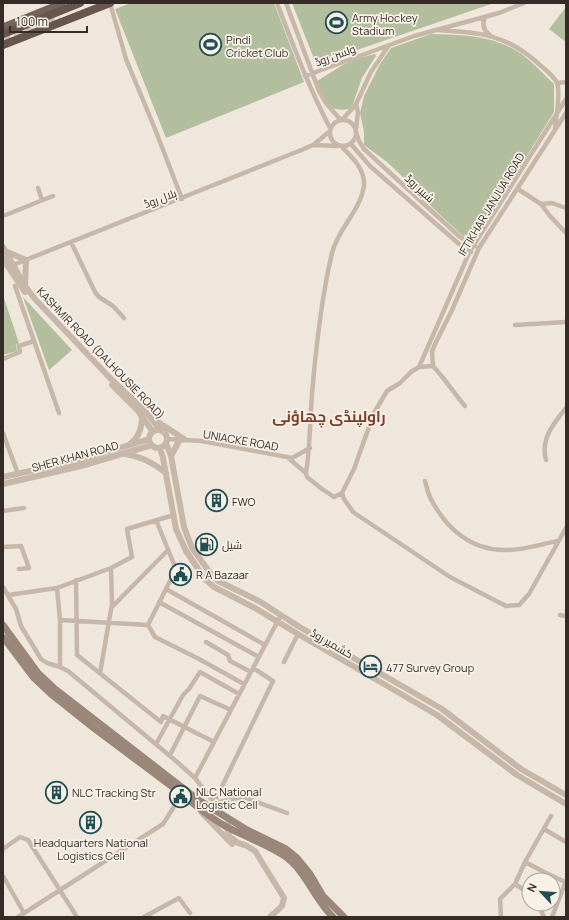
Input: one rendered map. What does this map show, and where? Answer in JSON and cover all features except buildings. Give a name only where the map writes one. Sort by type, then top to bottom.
[{"type":"highway","points":[[3,34],[80,3]]},
{"type":"highway","points":[[3,45],[110,3]]},
{"type":"main road","points":[[3,27],[62,3]]},
{"type":"main road","points":[[3,625],[38,673],[55,690],[197,799],[247,830],[286,849],[297,858],[310,874],[323,896],[344,917]]},
{"type":"main road","points":[[3,637],[33,677],[51,694],[95,729],[227,828],[286,857],[296,868],[321,905],[334,917]]},
{"type":"street","points":[[110,3],[126,59],[155,128],[182,199]]},
{"type":"street","points":[[277,3],[305,76],[329,130],[331,140],[340,146],[362,171],[364,185],[360,200],[332,251],[318,333],[312,396],[310,448],[306,473]]},
{"type":"street","points":[[286,3],[319,91],[326,103],[342,119],[353,124],[356,131]]},
{"type":"street","name":"ولسن روڈ","points":[[305,76],[432,30],[499,13],[524,3]]},
{"type":"street","points":[[485,17],[483,22],[486,33],[509,43],[532,57],[557,83],[558,103],[555,131]]},
{"type":"street","points":[[432,30],[463,31],[491,36]]},
{"type":"street","points":[[329,130],[336,121],[342,119],[356,104],[371,72],[388,45]]},
{"type":"street","points":[[557,83],[566,82]]},
{"type":"street","name":"IFTIKHAR JANJUA ROAD","points":[[419,367],[470,251],[566,100]]},
{"type":"street","points":[[340,146],[347,146],[351,144],[355,138],[358,112],[356,104]]},
{"type":"street","name":"IFTIKHAR JANJUA ROAD","points":[[433,366],[432,351],[476,255],[566,113]]},
{"type":"street","name":"ہلال روڈ","points":[[8,268],[313,145],[329,130]]},
{"type":"street","name":"شبیر روڈ","points":[[356,131],[359,141],[364,149],[460,237],[480,248]]},
{"type":"street","name":"شبیر روڈ","points":[[351,144],[370,166],[459,244],[476,255]]},
{"type":"street","name":"ہلال روڈ","points":[[313,145],[340,146]]},
{"type":"street","points":[[38,188],[42,200]]},
{"type":"street","points":[[518,189],[541,204],[566,233]]},
{"type":"street","points":[[3,216],[53,196]]},
{"type":"street","points":[[541,204],[552,203],[566,208]]},
{"type":"street","points":[[71,242],[95,292],[99,297],[113,306],[124,318]]},
{"type":"street","points":[[4,249],[26,260],[25,286]]},
{"type":"street","name":"KASHMIR ROAD (DALHOUSIE ROAD)","points":[[4,249],[8,268],[35,299],[111,379],[153,419],[160,430]]},
{"type":"street","name":"KASHMIR ROAD (DALHOUSIE ROAD)","points":[[3,259],[22,289],[38,308],[142,416],[153,432]]},
{"type":"street","points":[[15,286],[59,412]]},
{"type":"street","points":[[515,325],[566,322]]},
{"type":"street","points":[[3,359],[20,352],[19,346],[34,341]]},
{"type":"street","points":[[287,457],[306,473],[307,477],[334,497],[342,492],[356,462],[374,413],[387,391],[400,383],[411,372],[419,367],[433,366],[444,377],[465,406]]},
{"type":"street","points":[[546,460],[543,451],[544,441],[557,419],[566,408]]},
{"type":"street","points":[[127,446],[135,440],[139,433],[142,426],[142,416]]},
{"type":"street","points":[[153,419],[184,439]]},
{"type":"street","points":[[160,430],[165,433],[166,441],[160,448],[156,447],[150,442],[153,432],[160,430]]},
{"type":"street","points":[[3,434],[18,474]]},
{"type":"street","points":[[170,456],[179,441],[184,439]]},
{"type":"street","name":"UNIACKE ROAD","points":[[166,441],[184,439],[292,458],[310,448]]},
{"type":"street","name":"کشمیر روڈ","points":[[166,441],[184,527],[192,548],[218,581],[259,602],[442,709],[521,769],[566,795]]},
{"type":"street","name":"SHER KHAN ROAD","points":[[3,477],[80,460],[127,446],[150,442]]},
{"type":"street","name":"SHER KHAN ROAD","points":[[3,484],[81,466],[122,454],[150,442]]},
{"type":"street","name":"کشمیر روڈ","points":[[160,448],[176,529],[186,551],[205,579],[214,587],[255,608],[296,634],[437,715],[498,761],[540,790],[566,804]]},
{"type":"street","points":[[122,454],[138,456],[158,466],[166,473]]},
{"type":"street","points":[[425,481],[431,500],[448,526],[470,542],[481,547],[504,550],[558,541]]},
{"type":"street","points":[[342,492],[344,499],[353,512],[450,577],[506,606],[518,604],[528,594],[566,528]]},
{"type":"street","points":[[3,511],[24,508]]},
{"type":"street","points":[[8,595],[57,588],[111,568],[132,557],[126,529],[174,515]]},
{"type":"street","points":[[148,625],[176,569],[156,520]]},
{"type":"street","points":[[3,547],[21,546],[29,568],[18,569]]},
{"type":"street","points":[[112,608],[168,550]]},
{"type":"street","points":[[100,673],[112,608],[111,568]]},
{"type":"street","points":[[76,580],[77,655],[160,722],[163,716],[214,742]]},
{"type":"street","points":[[3,587],[16,609],[21,626],[41,659],[47,663],[68,671],[170,755],[195,778],[214,803],[218,812]]},
{"type":"street","points":[[57,588],[60,620],[60,667]]},
{"type":"street","points":[[166,589],[265,645]]},
{"type":"street","points":[[159,602],[259,657]]},
{"type":"street","points":[[195,778],[281,615]]},
{"type":"street","points":[[560,615],[566,616]]},
{"type":"street","points":[[60,620],[148,625]]},
{"type":"street","points":[[148,625],[155,637],[244,684]]},
{"type":"street","points":[[284,662],[298,626]]},
{"type":"street","points":[[206,642],[228,655],[230,661],[274,681],[214,803]]},
{"type":"street","points":[[343,661],[347,654]]},
{"type":"street","points":[[358,669],[361,663]]},
{"type":"street","points":[[156,744],[183,695],[189,689],[200,672],[240,694]]},
{"type":"street","points":[[170,755],[200,696],[231,710]]},
{"type":"street","points":[[455,729],[459,723]]},
{"type":"street","points":[[498,761],[503,756]]},
{"type":"street","points":[[540,790],[544,782]]},
{"type":"street","points":[[18,917],[163,824],[182,794]]},
{"type":"street","points":[[214,803],[243,797],[287,814]]},
{"type":"street","points":[[189,800],[234,846],[257,854]]},
{"type":"street","points":[[501,917],[500,899],[515,884],[525,862],[551,816]]},
{"type":"street","points":[[229,819],[227,828],[233,840],[250,848],[257,854],[284,898],[282,906],[270,917]]},
{"type":"street","points":[[544,829],[566,842]]},
{"type":"street","points":[[3,849],[20,838],[28,840],[76,917]]},
{"type":"street","points":[[525,862],[544,872]]},
{"type":"street","points":[[3,876],[24,913]]},
{"type":"street","points":[[552,917],[566,882]]},
{"type":"street","points":[[515,884],[521,888]]},
{"type":"street","points":[[144,917],[179,898],[190,913]]},
{"type":"green space","name":"Pindi Cricket Club","points":[[131,3],[274,3],[304,82],[166,138],[115,9]]},
{"type":"green space","points":[[292,3],[494,3],[316,64]]},
{"type":"green space","points":[[566,7],[566,42],[549,29]]},
{"type":"green space","points":[[431,34],[476,37],[507,46],[527,58],[554,84],[554,112],[481,230],[463,236],[387,162],[364,145],[364,132],[360,113],[364,96],[380,64],[391,48]]},
{"type":"green space","points":[[375,54],[376,56],[362,78],[353,104],[349,109],[342,110],[331,107],[324,99],[317,81],[355,59]]},
{"type":"green space","points":[[23,297],[72,350],[49,370]]},
{"type":"green space","points":[[4,298],[19,343],[16,345],[17,351],[3,355]]},
{"type":"tunnel","points":[[3,40],[60,19]]},
{"type":"place","name":"Army Hockey Stadium","points":[[337,23]]},
{"type":"place","name":"Pindi Cricket Club","points":[[210,45]]},
{"type":"place","name":"FWO","points":[[217,501]]},
{"type":"place","name":"شیل","points":[[206,544]]},
{"type":"place","name":"R A Bazaar","points":[[180,574]]},
{"type":"place","name":"477 Survey Group","points":[[370,667]]},
{"type":"place","name":"NLC Tracking Str","points":[[57,792]]},
{"type":"place","name":"NLC National Logistic Cell","points":[[180,797]]},
{"type":"place","name":"Headquarters National Logistics Cell","points":[[91,822]]},
{"type":"district","name":"راولپنڈی چھاؤنی","points":[[329,416]]}]
